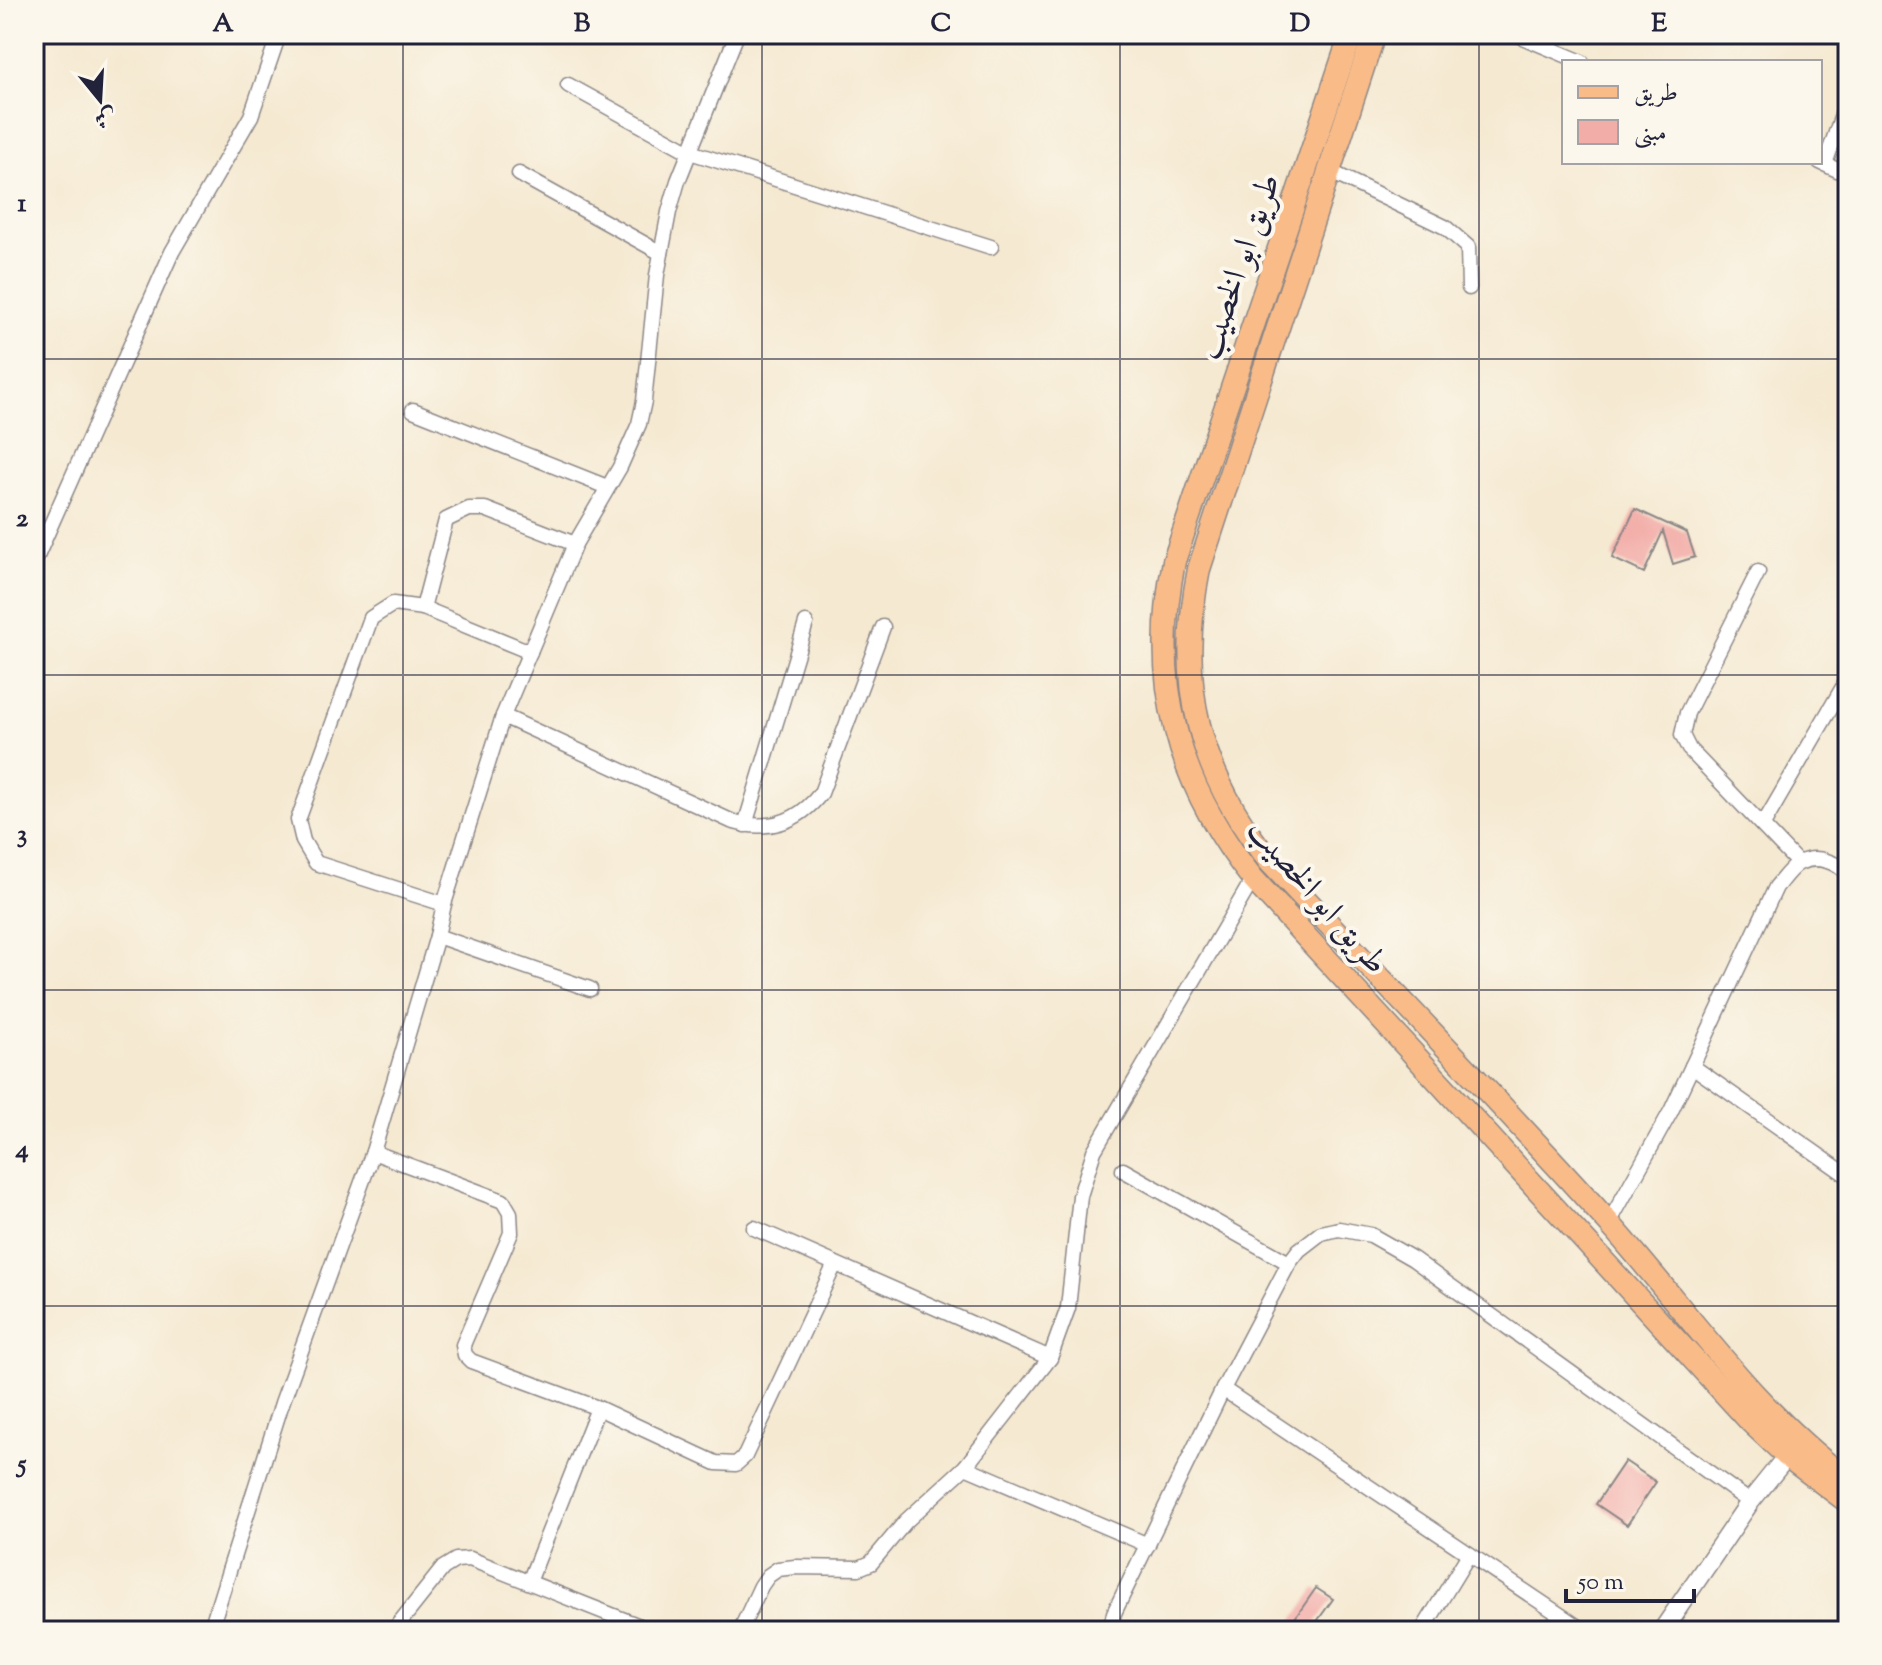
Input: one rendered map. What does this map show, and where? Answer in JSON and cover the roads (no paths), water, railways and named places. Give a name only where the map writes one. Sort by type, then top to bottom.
[{"type":"main road","name":"طريق ابو الخصيب","points":[[1351,34],[1183,528],[1167,594],[1164,662],[1178,740],[1197,794],[1213,824],[1253,879],[1503,1148],[1751,1422],[1787,1456],[1848,1502]]},
{"type":"main road","name":"طريق ابو الخصيب","points":[[1374,34],[1199,569],[1189,632],[1192,694],[1198,726],[1219,785],[1251,839],[1609,1223],[1773,1414],[1848,1480]]},
{"type":"main road","points":[[1503,1148],[1521,1129]]},
{"type":"street","points":[[34,563],[172,252],[251,116],[279,34]]},
{"type":"street","points":[[210,1631],[282,1403],[373,1152],[444,904],[503,716],[575,544],[620,467],[639,424],[669,212],[737,34]]},
{"type":"street","points":[[1515,34],[1577,60]]},
{"type":"street","points":[[1832,34],[1848,41]]},
{"type":"street","points":[[568,85],[690,152],[991,247]]},
{"type":"street","points":[[1848,98],[1822,163],[1848,175]]},
{"type":"street","points":[[1329,171],[1445,227],[1460,239],[1468,247],[1469,288]]},
{"type":"street","points":[[519,174],[661,253]]},
{"type":"street","points":[[413,410],[607,487]]},
{"type":"street","points":[[423,608],[446,520],[469,509],[485,509],[575,544]]},
{"type":"street","points":[[1758,572],[1687,713],[1682,735],[1689,749],[1798,863]]},
{"type":"street","points":[[444,904],[316,863],[303,841],[298,820],[371,618],[393,604],[423,608],[530,652]]},
{"type":"street","points":[[745,825],[806,623]]},
{"type":"street","points":[[503,716],[745,825],[774,825],[788,821],[812,805],[821,793],[883,627]]},
{"type":"street","points":[[1763,825],[1846,682]]},
{"type":"street","points":[[1609,1223],[1671,1111],[1776,887],[1798,863],[1822,859],[1839,865],[1848,874]]},
{"type":"street","points":[[740,1631],[768,1576],[787,1567],[859,1568],[871,1563],[906,1521],[965,1467],[1050,1358],[1068,1308],[1080,1196],[1094,1151],[1253,879]]},
{"type":"street","points":[[437,936],[590,989]]},
{"type":"street","points":[[1692,1066],[1848,1176]]},
{"type":"street","points":[[373,1152],[503,1201],[510,1213],[511,1233],[463,1345],[465,1355],[471,1361],[598,1408],[716,1463],[736,1464],[745,1456],[835,1264]]},
{"type":"street","points":[[1123,1170],[1289,1263]]},
{"type":"street","points":[[754,1228],[1050,1358]]},
{"type":"street","points":[[1110,1631],[1114,1613],[1223,1389],[1289,1263],[1310,1240],[1321,1233],[1339,1229],[1356,1230],[1390,1244],[1750,1502]]},
{"type":"street","points":[[1223,1389],[1584,1631]]},
{"type":"street","points":[[529,1582],[598,1408]]},
{"type":"street","points":[[1662,1631],[1750,1502],[1787,1456]]},
{"type":"street","points":[[965,1467],[1148,1545]]},
{"type":"street","points":[[1422,1631],[1469,1554]]},
{"type":"street","points":[[393,1631],[443,1568],[456,1560],[470,1559],[652,1631]]}]
